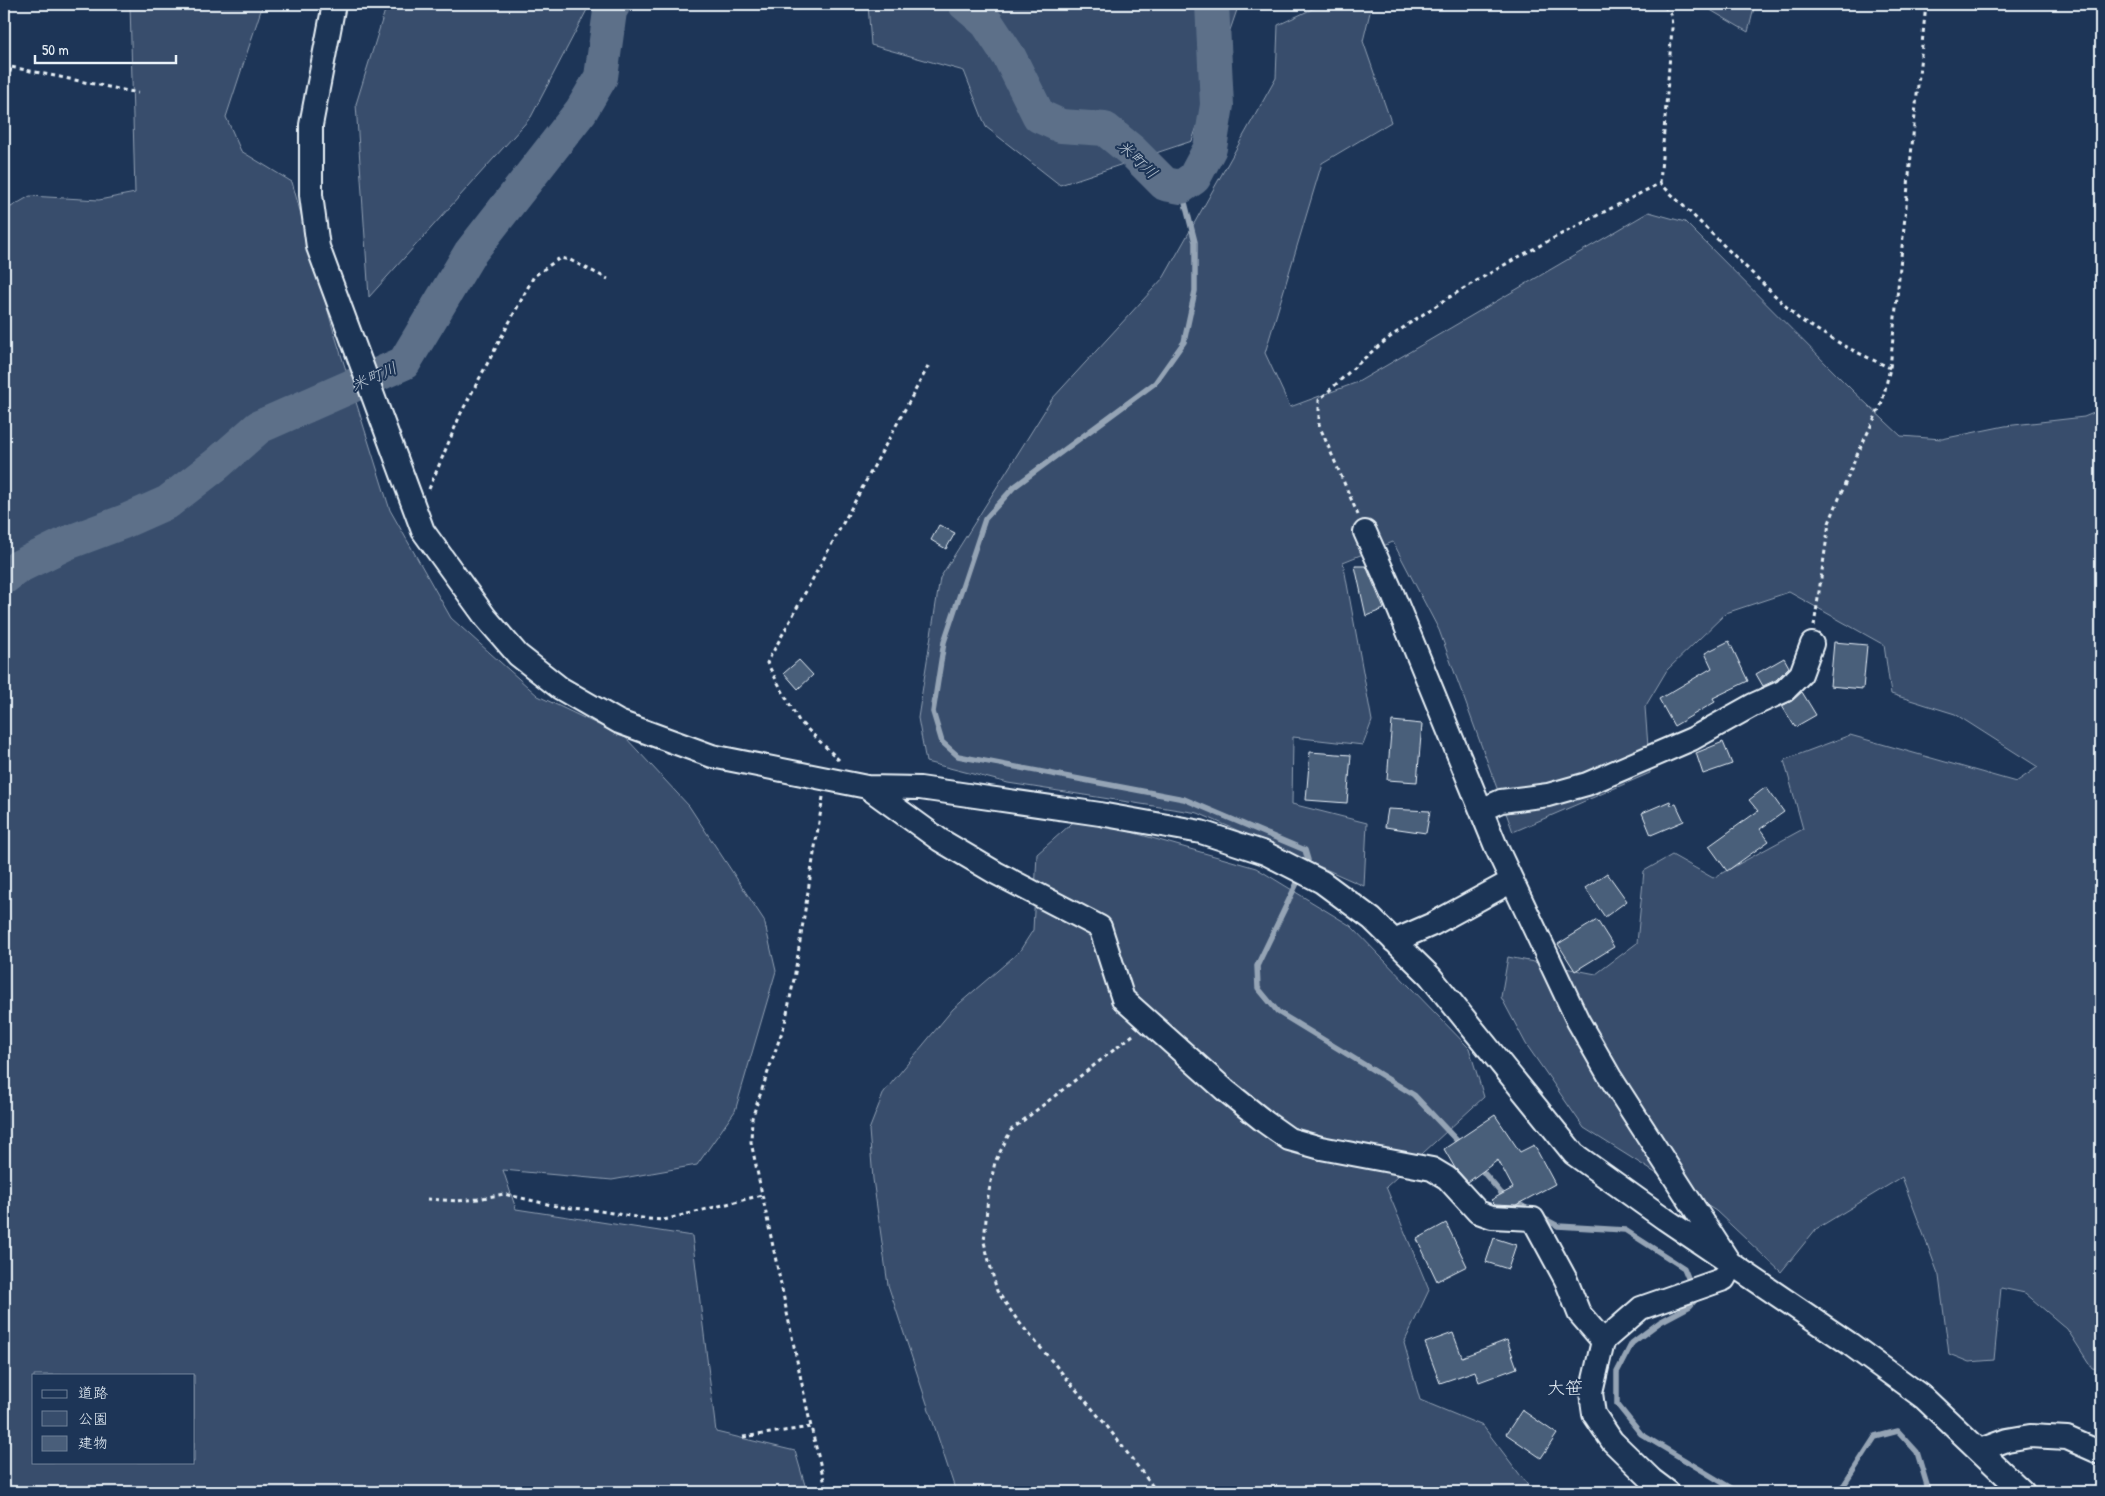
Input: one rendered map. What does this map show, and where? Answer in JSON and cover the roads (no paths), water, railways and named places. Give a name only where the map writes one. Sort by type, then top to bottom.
[{"type":"street","points":[[334,4],[311,125],[311,194],[318,247],[423,531],[486,618],[518,655],[560,688],[619,722],[712,756],[867,787],[930,790],[1100,814],[1201,832],[1265,854],[1322,882],[1372,919],[1430,976],[1574,1154],[1727,1272],[1850,1344],[1924,1398],[2023,1492]]},
{"type":"street","points":[[1365,532],[1481,810],[1578,1021],[1727,1272]]},
{"type":"street","points":[[1481,810],[1501,801],[1548,795],[1587,784],[1692,739],[1753,705],[1784,691],[1801,674],[1812,644]]},
{"type":"street","points":[[867,787],[940,840],[996,873],[1100,927],[1123,999],[1225,1090],[1289,1139],[1321,1148],[1432,1169],[1447,1178],[1478,1212],[1492,1217],[1533,1219],[1566,1280],[1579,1314],[1603,1341]]},
{"type":"street","points":[[1394,941],[1433,924],[1512,881]]},
{"type":"street","points":[[1668,1492],[1652,1480],[1612,1441],[1594,1414],[1590,1394],[1603,1341],[1641,1308],[1727,1272]]},
{"type":"street","points":[[1980,1450],[2007,1440],[2030,1436],[2067,1438],[2101,1453]]},
{"type":"waterway","name":"米町川","points":[[4,578],[18,567],[67,543],[123,522],[168,502],[217,464],[259,427],[404,363],[470,253],[581,111],[601,77],[610,11],[614,4]]},
{"type":"waterway","name":"米町川","points":[[965,4],[987,23],[1010,58],[1039,116],[1061,126],[1105,129],[1133,152],[1165,184],[1181,187],[1194,178],[1210,148],[1217,105],[1212,4]]},
{"type":"waterway","points":[[1181,187],[1195,242],[1195,291],[1184,342],[1155,383],[1014,487],[985,519],[944,642],[933,712],[942,742],[958,756],[1184,799],[1305,850],[1308,860]]},
{"type":"waterway","points":[[1299,879],[1257,966],[1258,988],[1278,1012],[1414,1095],[1461,1145]]},
{"type":"waterway","points":[[1478,1166],[1501,1193],[1531,1211]]},
{"type":"waterway","points":[[1541,1217],[1558,1226],[1625,1230],[1684,1268],[1691,1285]]},
{"type":"waterway","points":[[1696,1296],[1697,1298],[1690,1306],[1660,1322],[1632,1343],[1617,1372],[1617,1404],[1641,1434],[1738,1492]]},
{"type":"waterway","points":[[1835,1492],[1844,1485],[1875,1437],[1898,1431],[1917,1452],[1929,1492]]},
{"type":"district","name":"大笹","points":[[1565,1387]]}]
